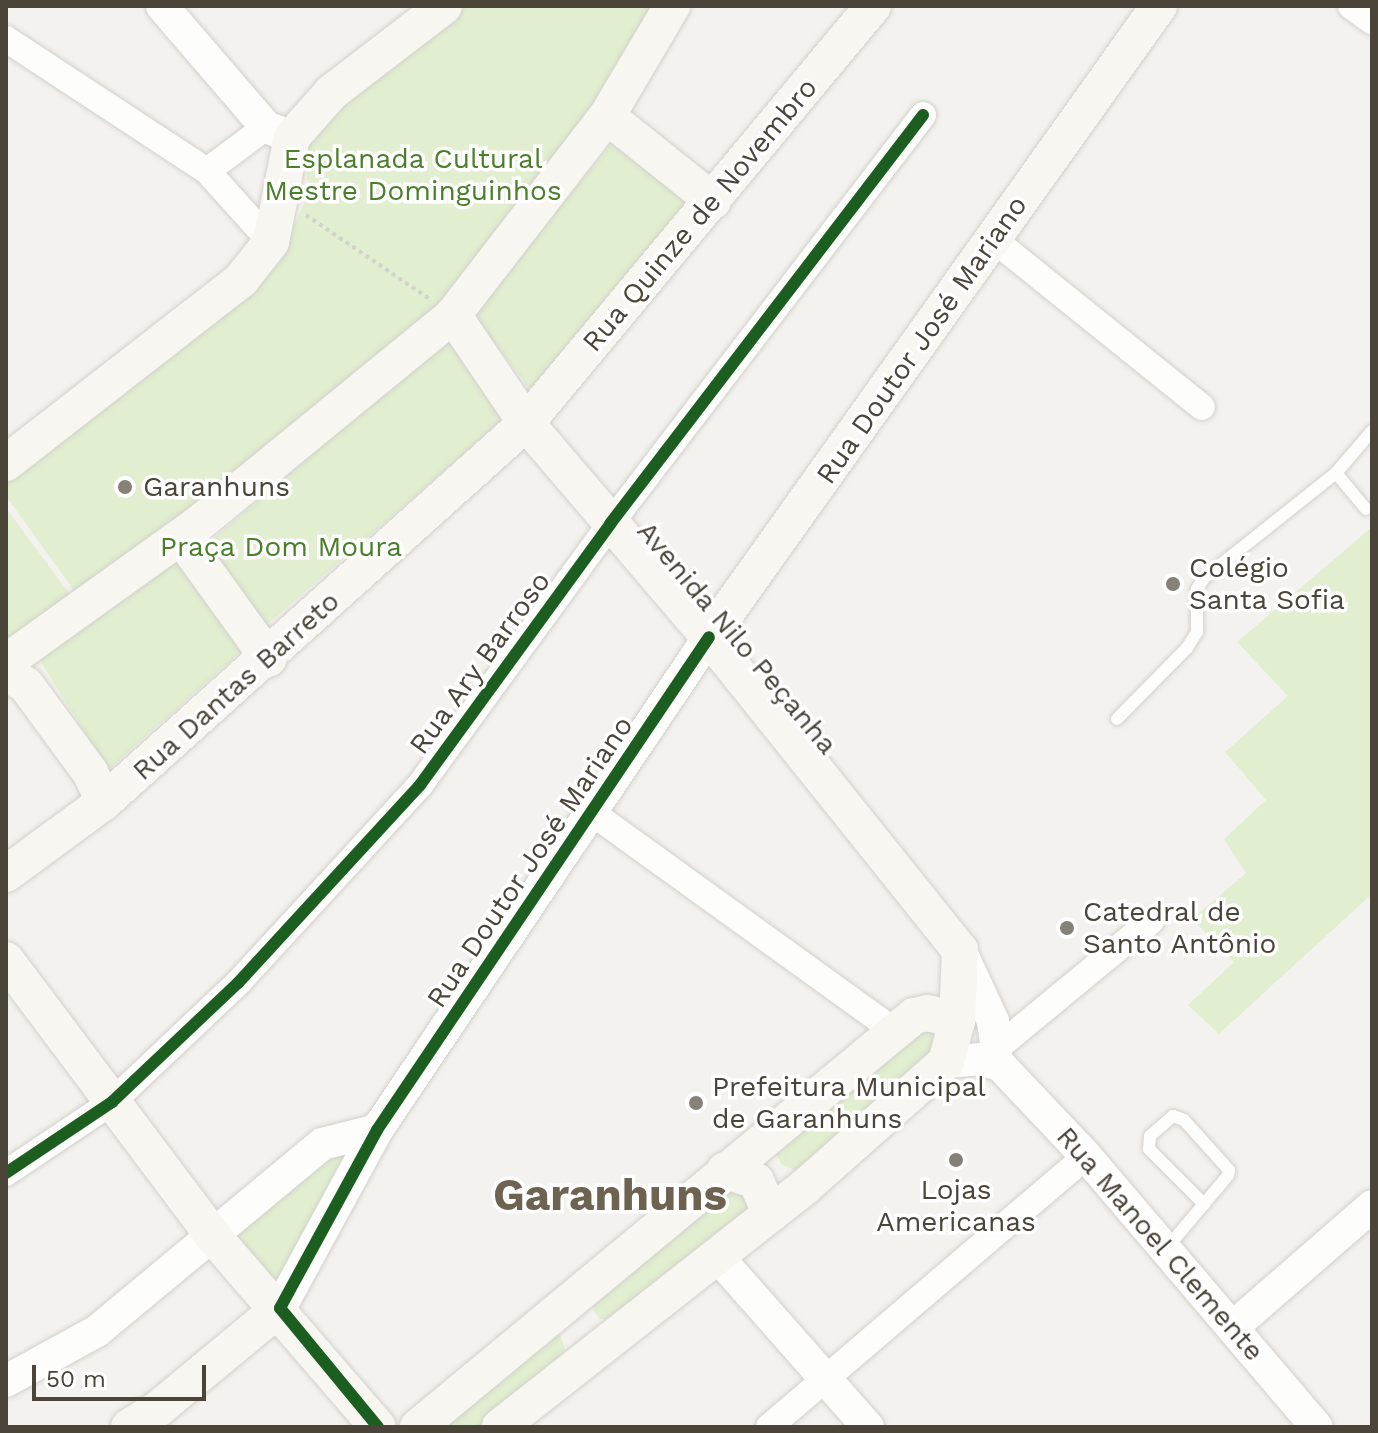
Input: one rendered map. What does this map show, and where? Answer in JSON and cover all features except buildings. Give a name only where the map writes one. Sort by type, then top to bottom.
[{"type":"main road","points":[[6,463],[241,280],[271,242],[283,199],[279,132],[444,6]]},
{"type":"main road","points":[[6,662],[181,537],[442,308],[607,116],[672,6]]},
{"type":"main road","name":"Rua Quinze de Novembro","points":[[526,423],[873,6]]},
{"type":"main road","name":"Rua Doutor José Mariano","points":[[709,637],[1159,6]]},
{"type":"main road","points":[[607,116],[713,201]]},
{"type":"main road","name":"Avenida Nilo Peçanha","points":[[442,308],[526,423],[709,637],[960,950]]},
{"type":"main road","name":"Rua Dantas Barreto","points":[[6,874],[104,802],[269,659],[526,423]]},
{"type":"main road","points":[[181,537],[269,659]]},
{"type":"main road","points":[[6,673],[26,685],[90,772],[104,802]]},
{"type":"main road","points":[[500,1427],[613,1334],[718,1257],[806,1186],[946,1062],[957,1021],[960,950]]},
{"type":"main road","points":[[6,960],[213,1236],[272,1308],[378,1427]]},
{"type":"main road","points":[[418,1427],[895,1031],[921,1013],[957,1021]]},
{"type":"main road","points":[[769,1136],[775,1166],[806,1186]]},
{"type":"main road","points":[[725,1170],[756,1181],[771,1214]]},
{"type":"main road","points":[[577,1294],[588,1319],[613,1334]]},
{"type":"main road","points":[[129,1427],[159,1408],[272,1308]]},
{"type":"main road","points":[[272,1308],[354,1427]]},
{"type":"main road","points":[[544,1322],[566,1338],[576,1364]]},
{"type":"street","points":[[162,6],[279,132],[207,171]]},
{"type":"street","points":[[1351,6],[1372,21]]},
{"type":"street","points":[[6,39],[207,171],[271,242]]},
{"type":"street","name":"Rua Ary Barroso","points":[[6,1173],[112,1102],[248,973],[420,785],[610,524],[923,115]]},
{"type":"street","points":[[993,239],[1202,407]]},
{"type":"street","name":"Rua Doutor José Mariano","points":[[272,1308],[383,1121],[709,637]]},
{"type":"street","points":[[591,812],[895,1031]]},
{"type":"street","points":[[946,1062],[999,1056],[1151,921]]},
{"type":"street","points":[[960,950],[993,1021],[999,1056]]},
{"type":"street","name":"Rua Manoel Clemente","points":[[957,1021],[999,1056],[1317,1427]]},
{"type":"street","points":[[6,1381],[97,1331],[322,1144],[383,1121]]},
{"type":"street","points":[[769,1427],[1086,1156]]},
{"type":"street","points":[[1233,1327],[1372,1206]]},
{"type":"street","points":[[718,1257],[868,1427]]},
{"type":"lane","points":[[1117,719],[1187,648],[1197,632],[1197,589],[1204,578],[1336,473],[1372,431]]},
{"type":"lane","points":[[1336,473],[1366,509]]},
{"type":"lane","points":[[1166,1249],[1204,1204],[1229,1170],[1184,1120],[1173,1116],[1150,1136],[1149,1149],[1204,1204]]},
{"type":"path","points":[[283,199],[442,308]]},
{"type":"green space","name":"Esplanada Cultural Mestre Dominguinhos","points":[[466,6],[664,6],[651,32],[447,305],[80,599],[6,496],[6,479],[291,232],[310,191],[300,142]]},
{"type":"green space","points":[[619,134],[693,204],[531,391],[473,314]]},
{"type":"green space","name":"Praça Dom Moura","points":[[448,335],[514,410],[268,624],[202,549]]},
{"type":"green space","points":[[6,508],[77,604],[6,653]]},
{"type":"green space","points":[[1372,527],[1372,894],[1219,1034],[1188,1005],[1234,962],[1192,919],[1246,873],[1224,839],[1266,800],[1225,752],[1288,696],[1237,642]]},
{"type":"green space","points":[[179,551],[247,646],[108,770],[36,654]]},
{"type":"green space","points":[[920,1018],[948,1024],[942,1054],[799,1172],[781,1164],[773,1148]]},
{"type":"green space","points":[[346,1149],[272,1297],[219,1232],[319,1150]]},
{"type":"green space","points":[[729,1175],[753,1209],[619,1320],[600,1319],[587,1301]]},
{"type":"green space","points":[[545,1329],[560,1335],[565,1350],[560,1366],[486,1427],[427,1427]]},
{"type":"cycle path","points":[[6,1173],[112,1102],[238,983],[420,785],[610,524],[923,115]]},
{"type":"cycle path","points":[[378,1427],[280,1308],[377,1130],[709,637]]},
{"type":"place","name":"Garanhuns","points":[[125,487]]},
{"type":"place","name":"Colégio Santa Sofia","points":[[1173,584]]},
{"type":"place","name":"Catedral de Santo Antônio","points":[[1067,928]]},
{"type":"place","name":"Prefeitura Municipal de Garanhuns","points":[[696,1103]]},
{"type":"place","name":"Lojas Americanas","points":[[956,1160]]},
{"type":"district","name":"Garanhuns","points":[[610,1195]]}]
